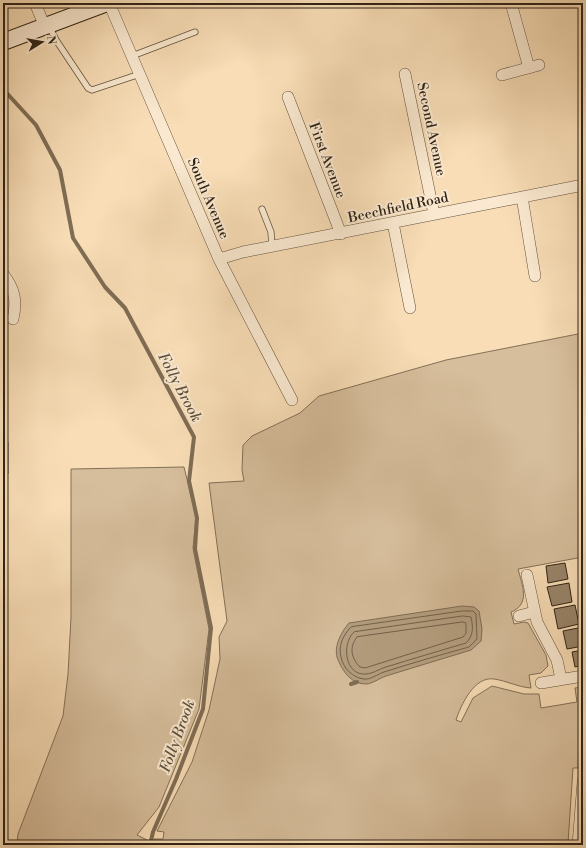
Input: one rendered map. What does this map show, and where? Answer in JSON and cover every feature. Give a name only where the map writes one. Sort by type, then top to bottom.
[{"type":"main road","points":[[3,42],[47,27],[108,3]]},
{"type":"street","points":[[35,3],[47,27]]},
{"type":"street","name":"South Avenue","points":[[108,3],[219,259],[292,400]]},
{"type":"street","points":[[502,75],[534,66],[511,3]]},
{"type":"street","name":"Second Avenue","points":[[406,74],[434,214]]},
{"type":"street","name":"First Avenue","points":[[288,97],[341,234]]},
{"type":"street","name":"Beechfield Road","points":[[219,259],[272,246],[341,234],[583,185]]},
{"type":"street","points":[[522,197],[535,276]]},
{"type":"street","points":[[393,223],[410,308]]},
{"type":"street","points":[[3,274],[14,292],[16,304],[13,320]]},
{"type":"street","points":[[3,445],[3,471]]},
{"type":"street","points":[[527,575],[537,622],[558,660],[561,679]]},
{"type":"street","points":[[519,616],[534,612]]},
{"type":"street","points":[[541,683],[583,676]]},
{"type":"street","points":[[578,845],[583,782]]},
{"type":"lane","points":[[47,27],[88,88],[92,90],[140,74]]},
{"type":"lane","points":[[132,56],[195,32]]},
{"type":"lane","points":[[262,209],[270,232],[272,246]]},
{"type":"shaded area","points":[[583,333],[583,557],[518,569],[524,594],[521,604],[517,609],[511,612],[514,624],[524,622],[528,623],[546,655],[548,666],[541,673],[529,675],[531,688],[494,679],[487,679],[480,682],[469,693],[456,720],[461,722],[473,698],[492,686],[524,694],[539,694],[541,708],[577,702],[575,688],[583,687],[583,716],[578,768],[573,768],[568,843],[572,843],[572,845],[153,845],[154,839],[163,839],[164,832],[157,831],[192,762],[209,710],[220,659],[219,637],[227,621],[209,483],[244,481],[242,470],[243,445],[252,436],[300,413],[319,396],[446,360]]},
{"type":"shaded area","points":[[184,467],[196,517],[193,548],[209,629],[199,709],[159,807],[137,835],[147,840],[146,845],[17,845],[18,834],[63,716],[68,674],[71,617],[71,469]]},
{"type":"water","points":[[462,606],[474,607],[479,611],[482,629],[481,641],[471,650],[386,676],[366,684],[361,684],[349,677],[339,662],[336,652],[338,642],[349,623]]},
{"type":"building","points":[[565,563],[568,579],[548,583],[546,566]]},
{"type":"building","points":[[569,583],[572,602],[552,606],[547,587]]},
{"type":"building","points":[[575,605],[579,624],[558,629],[554,609]]},
{"type":"building","points":[[583,627],[583,646],[567,649],[563,631]]},
{"type":"building","points":[[583,650],[583,665],[575,667],[572,652]]},
{"type":"waterway","name":"Folly Brook","points":[[3,89],[36,125],[60,170],[73,238],[105,287],[125,308],[194,437],[189,481],[197,518],[195,549],[211,628],[203,709],[176,779],[153,832],[150,845]]},
{"type":"waterway","points":[[351,684],[357,682]]}]
